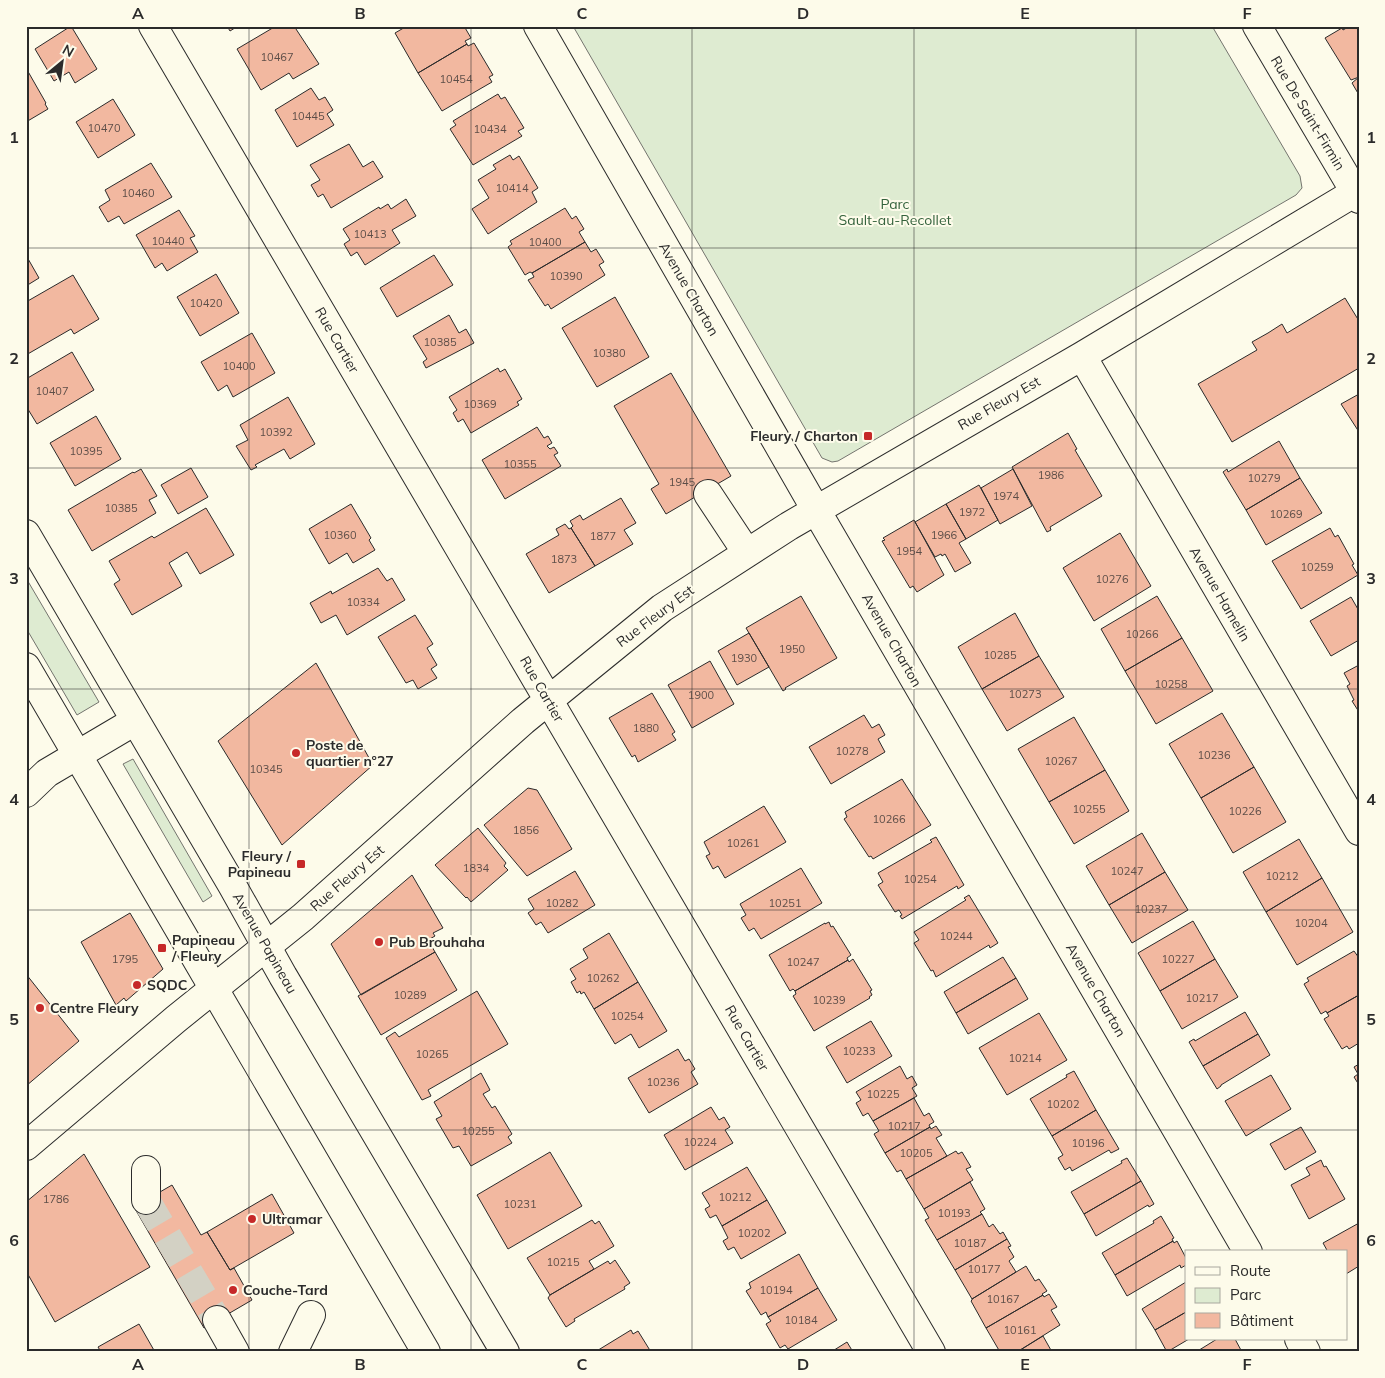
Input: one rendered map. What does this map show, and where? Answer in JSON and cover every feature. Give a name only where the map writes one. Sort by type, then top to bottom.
[{"type":"street","name":"Rue Cartier","points":[[153,26],[931,1352]]},
{"type":"street","name":"Avenue Charton","points":[[538,26],[816,510],[1247,1250]]},
{"type":"street","name":"Rue De Saint-Firmin","points":[[1257,26],[1357,194]]},
{"type":"street","name":"Rue Fleury Est","points":[[26,1146],[214,988],[310,911],[548,700],[662,608],[747,552],[816,510],[1357,194]]},
{"type":"street","name":"Avenue Hamelin","points":[[1082,356],[1359,831]]},
{"type":"street","points":[[708,494],[747,552]]},
{"type":"street","name":"Avenue Papineau","points":[[26,534],[232,885],[266,947],[505,1352]]},
{"type":"street","points":[[26,667],[426,1352]]},
{"type":"street","points":[[26,793],[47,773],[135,721]]},
{"type":"street","points":[[146,1170],[146,1200]]},
{"type":"street","points":[[293,1352],[311,1315]]},
{"type":"street","points":[[217,1320],[235,1352]]},
{"type":"street","points":[[1300,1340],[1306,1352]]},
{"type":"green space","name":"Parc Sault-au-Recollet","points":[[573,26],[1212,26],[1300,176],[1302,188],[1296,195],[838,461],[832,462],[822,458]]},
{"type":"green space","points":[[26,578],[99,702],[77,715],[26,628]]},
{"type":"green space","points":[[133,759],[212,896],[203,902],[123,764]]},
{"type":"building","points":[[71,26],[97,69],[75,83],[69,72],[54,81],[35,49]]},
{"type":"building","points":[[227,26],[238,26],[230,31]]},
{"type":"building","points":[[276,26],[294,26],[319,64],[293,79],[289,73],[261,90],[237,49]]},
{"type":"building","points":[[407,26],[464,26],[471,38],[465,41],[467,44],[418,73],[395,33]]},
{"type":"building","points":[[1350,26],[1359,26],[1359,77],[1351,80],[1325,38],[1342,28],[1343,30]]},
{"type":"building","points":[[474,43],[493,75],[489,77],[492,82],[442,111],[418,73],[467,44],[468,46]]},
{"type":"building","points":[[26,68],[48,109],[26,122]]},
{"type":"building","points":[[1359,77],[1359,95],[1352,83]]},
{"type":"building","points":[[311,88],[319,100],[325,97],[333,110],[327,114],[334,125],[297,147],[275,110]]},
{"type":"building","points":[[498,94],[501,99],[505,97],[524,128],[518,131],[522,136],[473,165],[450,129],[456,125],[453,121]]},
{"type":"building","points":[[113,99],[135,135],[98,158],[76,122]]},
{"type":"building","points":[[349,144],[363,167],[373,161],[383,177],[331,208],[323,194],[318,197],[311,185],[320,180],[310,165]]},
{"type":"building","points":[[510,155],[513,160],[519,156],[538,188],[532,192],[537,202],[488,234],[472,209],[489,198],[478,180],[496,169],[493,165]]},
{"type":"building","points":[[151,163],[172,197],[124,224],[119,216],[108,222],[99,207],[110,200],[105,190]]},
{"type":"building","points":[[406,199],[416,216],[392,230],[400,243],[365,265],[357,252],[351,256],[344,244],[350,240],[343,229],[379,207],[380,209],[388,204],[391,209]]},
{"type":"building","points":[[565,208],[572,219],[576,216],[584,229],[579,232],[585,242],[532,273],[530,272],[525,275],[508,247],[512,244],[510,241]]},
{"type":"building","points":[[179,210],[195,236],[190,238],[198,252],[167,271],[162,263],[155,268],[136,235]]},
{"type":"building","points":[[585,242],[591,252],[596,249],[604,262],[599,265],[605,275],[551,309],[548,304],[545,306],[528,280],[534,277],[532,273]]},
{"type":"building","points":[[434,255],[453,285],[397,317],[380,288]]},
{"type":"building","points":[[26,258],[39,278],[26,286]]},
{"type":"building","points":[[216,274],[239,313],[200,336],[177,297]]},
{"type":"building","points":[[73,275],[99,319],[74,334],[71,329],[26,355],[26,302]]},
{"type":"building","points":[[615,297],[649,357],[597,387],[562,328]]},
{"type":"building","points":[[1345,298],[1359,321],[1359,368],[1232,442],[1198,384],[1257,350],[1252,342],[1282,324],[1287,333]]},
{"type":"building","points":[[449,315],[459,333],[466,329],[474,343],[426,368],[423,362],[427,359],[413,336]]},
{"type":"building","points":[[252,333],[275,373],[233,397],[227,385],[218,391],[201,362]]},
{"type":"building","points":[[72,352],[94,390],[37,424],[26,406],[26,379]]},
{"type":"building","points":[[498,368],[500,372],[505,369],[522,399],[517,402],[519,405],[471,433],[463,419],[458,422],[453,413],[457,410],[449,397]]},
{"type":"building","points":[[671,373],[731,476],[666,514],[651,489],[659,484],[614,406]]},
{"type":"building","points":[[1359,394],[1359,432],[1341,404]]},
{"type":"building","points":[[288,397],[315,444],[290,459],[284,449],[255,465],[257,467],[251,470],[236,446],[248,440],[240,425]]},
{"type":"building","points":[[96,416],[121,459],[75,486],[50,443]]},
{"type":"building","points":[[537,427],[544,438],[548,436],[552,443],[547,446],[550,449],[554,447],[558,453],[554,455],[561,466],[505,499],[482,460]]},
{"type":"building","points":[[1068,433],[1077,449],[1075,450],[1102,496],[1050,527],[1051,530],[1047,532],[1012,467]]},
{"type":"building","points":[[1279,441],[1300,478],[1246,510],[1223,472],[1227,469],[1228,472]]},
{"type":"building","points":[[191,468],[208,497],[178,514],[161,485]]},
{"type":"building","points":[[141,469],[157,496],[149,500],[156,513],[92,551],[68,510]]},
{"type":"building","points":[[1013,469],[1032,506],[1000,524],[981,488]]},
{"type":"building","points":[[1300,478],[1322,513],[1266,545],[1246,510]]},
{"type":"building","points":[[979,485],[998,520],[966,539],[946,504]]},
{"type":"building","points":[[621,498],[636,523],[624,530],[633,544],[595,566],[571,528],[573,526],[570,521],[580,515],[583,520]]},
{"type":"building","points":[[351,504],[371,538],[369,540],[375,550],[353,563],[347,553],[329,564],[309,529]]},
{"type":"building","points":[[946,504],[966,539],[959,543],[971,563],[955,572],[945,554],[935,557],[915,522]]},
{"type":"building","points":[[206,508],[234,555],[200,574],[187,552],[169,563],[182,586],[132,615],[114,584],[120,580],[109,561]]},
{"type":"building","points":[[914,520],[944,575],[917,592],[913,586],[910,588],[882,541],[885,540],[883,538]]},
{"type":"building","points":[[565,524],[569,529],[571,528],[595,566],[549,593],[526,554],[559,535],[556,529]]},
{"type":"building","points":[[1330,528],[1335,537],[1338,535],[1358,575],[1301,609],[1272,561]]},
{"type":"building","points":[[1120,533],[1151,586],[1094,621],[1063,568]]},
{"type":"building","points":[[378,568],[387,581],[392,578],[405,600],[347,635],[336,615],[321,623],[310,603],[331,591],[332,594]]},
{"type":"building","points":[[801,596],[837,658],[785,688],[783,691],[746,628]]},
{"type":"building","points":[[1157,596],[1182,638],[1125,671],[1101,629]]},
{"type":"building","points":[[1351,597],[1359,611],[1359,640],[1331,656],[1310,621]]},
{"type":"building","points":[[1015,613],[1039,656],[982,689],[958,647]]},
{"type":"building","points":[[415,615],[433,644],[427,648],[437,665],[431,669],[437,678],[418,689],[413,680],[406,683],[378,637]]},
{"type":"building","points":[[749,633],[769,667],[737,685],[718,651]]},
{"type":"building","points":[[1182,638],[1213,691],[1156,724],[1125,671]]},
{"type":"building","points":[[1039,656],[1064,697],[1007,731],[982,689]]},
{"type":"building","points":[[710,661],[734,704],[692,728],[668,685]]},
{"type":"building","name":"Poste de quartier n°27","points":[[316,663],[373,765],[282,845],[218,741]]},
{"type":"building","points":[[1359,665],[1359,712],[1352,701],[1354,700],[1347,686],[1350,684],[1344,673]]},
{"type":"building","points":[[652,693],[675,732],[672,734],[676,740],[638,762],[635,755],[632,757],[609,718]]},
{"type":"building","points":[[1222,713],[1254,767],[1201,798],[1169,744]]},
{"type":"building","points":[[864,715],[872,728],[879,724],[885,735],[878,739],[885,752],[831,784],[809,747]]},
{"type":"building","points":[[1074,717],[1105,770],[1049,802],[1018,749]]},
{"type":"building","points":[[1254,767],[1286,822],[1233,853],[1201,798]]},
{"type":"building","points":[[1105,770],[1129,811],[1074,844],[1049,802]]},
{"type":"building","points":[[902,779],[931,825],[873,859],[871,856],[869,857],[844,819],[847,817],[845,812]]},
{"type":"building","points":[[528,788],[537,790],[572,849],[527,876],[484,825]]},
{"type":"building","points":[[764,806],[786,842],[725,878],[718,866],[713,869],[706,856],[710,854],[704,842]]},
{"type":"building","points":[[478,828],[506,863],[504,866],[508,870],[471,902],[435,865]]},
{"type":"building","points":[[1142,833],[1165,872],[1109,905],[1086,866]]},
{"type":"building","points":[[936,837],[964,885],[958,889],[957,886],[902,919],[899,910],[895,912],[878,885],[883,882],[878,873],[932,842],[930,840]]},
{"type":"building","points":[[1299,839],[1322,878],[1266,912],[1243,872]]},
{"type":"building","points":[[801,868],[822,903],[761,939],[754,928],[749,931],[741,918],[746,915],[740,904]]},
{"type":"building","points":[[575,871],[595,905],[548,933],[541,922],[536,925],[528,913],[534,909],[528,899]]},
{"type":"building","points":[[1165,872],[1188,910],[1132,943],[1109,905]]},
{"type":"building","points":[[412,875],[443,928],[433,933],[435,936],[428,940],[435,952],[361,995],[331,944]]},
{"type":"building","points":[[1322,878],[1353,932],[1297,965],[1266,912]]},
{"type":"building","points":[[969,895],[998,943],[990,948],[989,945],[936,977],[914,943],[919,940],[914,932],[966,900],[964,898]]},
{"type":"building","points":[[130,913],[163,969],[126,1001],[124,998],[116,1005],[81,942]]},
{"type":"building","points":[[1193,921],[1215,959],[1160,991],[1138,953]]},
{"type":"building","points":[[829,922],[851,955],[847,958],[848,960],[795,991],[793,989],[790,991],[769,955]]},
{"type":"building","points":[[609,933],[638,982],[594,1009],[584,992],[581,994],[580,991],[577,993],[571,982],[576,979],[570,969],[588,958],[583,949]]},
{"type":"building","points":[[1354,951],[1359,958],[1359,995],[1327,1013],[1326,1011],[1321,1014],[1304,984],[1309,981],[1307,978]]},
{"type":"building","points":[[435,952],[457,990],[381,1035],[358,996]]},
{"type":"building","points":[[1003,957],[1016,978],[956,1013],[944,992]]},
{"type":"building","points":[[853,959],[872,990],[870,991],[872,995],[814,1031],[793,996],[796,994],[795,991],[848,960],[849,962]]},
{"type":"building","points":[[1215,959],[1238,997],[1182,1029],[1160,991]]},
{"type":"building","name":"Centre Fleury","points":[[26,974],[79,1041],[26,1086]]},
{"type":"building","points":[[1016,978],[1028,999],[968,1034],[956,1013]]},
{"type":"building","points":[[638,982],[667,1031],[639,1048],[631,1034],[615,1044],[594,1009]]},
{"type":"building","points":[[477,991],[508,1044],[428,1090],[431,1096],[422,1100],[386,1038],[395,1032],[399,1037]]},
{"type":"building","points":[[1359,995],[1359,1043],[1349,1049],[1347,1046],[1342,1049],[1324,1019],[1329,1016],[1327,1013]]},
{"type":"building","points":[[1245,1012],[1258,1034],[1203,1066],[1189,1042],[1194,1039],[1195,1041]]},
{"type":"building","points":[[1039,1013],[1067,1060],[1007,1095],[979,1048]]},
{"type":"building","points":[[871,1021],[892,1056],[847,1083],[826,1047]]},
{"type":"building","points":[[1258,1034],[1270,1055],[1217,1089],[1203,1066]]},
{"type":"building","points":[[678,1049],[685,1061],[689,1059],[695,1069],[691,1072],[698,1084],[649,1113],[628,1078]]},
{"type":"building","points":[[1359,1064],[1359,1085],[1354,1077],[1358,1074],[1354,1067]]},
{"type":"building","points":[[900,1066],[907,1079],[912,1076],[917,1085],[912,1088],[917,1096],[873,1121],[868,1113],[863,1116],[856,1103],[861,1100],[856,1092]]},
{"type":"building","points":[[1074,1071],[1096,1110],[1052,1136],[1030,1099]]},
{"type":"building","points":[[481,1073],[490,1090],[483,1094],[492,1108],[495,1106],[512,1134],[508,1137],[512,1143],[471,1166],[459,1146],[453,1148],[436,1119],[442,1116],[434,1102]]},
{"type":"building","points":[[1271,1075],[1291,1109],[1246,1136],[1225,1101]]},
{"type":"building","points":[[914,1098],[924,1116],[929,1113],[934,1122],[929,1125],[930,1127],[885,1153],[874,1134],[879,1131],[873,1121]]},
{"type":"building","points":[[711,1107],[719,1120],[724,1117],[730,1127],[725,1130],[733,1143],[685,1170],[664,1135]]},
{"type":"building","points":[[1096,1110],[1119,1149],[1111,1153],[1109,1150],[1072,1171],[1070,1167],[1065,1170],[1058,1158],[1063,1155],[1052,1136]]},
{"type":"building","points":[[936,1126],[942,1135],[936,1138],[947,1156],[906,1179],[901,1170],[897,1172],[885,1153],[930,1127],[931,1129]]},
{"type":"building","points":[[1301,1127],[1316,1152],[1285,1170],[1270,1144]]},
{"type":"building","points":[[956,1151],[958,1154],[962,1152],[971,1167],[966,1169],[973,1180],[924,1209],[906,1179]]},
{"type":"building","points":[[550,1152],[582,1206],[508,1249],[477,1195]]},
{"type":"building","points":[[84,1154],[150,1267],[55,1322],[26,1271],[26,1202]]},
{"type":"building","points":[[1127,1158],[1141,1181],[1084,1214],[1071,1192],[1122,1163],[1121,1161]]},
{"type":"building","points":[[1321,1160],[1345,1199],[1309,1219],[1291,1185],[1310,1175],[1306,1168]]},
{"type":"building","points":[[747,1167],[767,1200],[722,1226],[716,1215],[710,1218],[705,1209],[710,1206],[702,1193]]},
{"type":"building","points":[[1141,1181],[1154,1204],[1149,1207],[1148,1205],[1096,1236],[1084,1214]]},
{"type":"building","points":[[970,1182],[985,1209],[980,1212],[982,1214],[937,1240],[925,1220],[929,1218],[924,1209]]},
{"type":"building","points":[[172,1185],[201,1235],[207,1232],[230,1270],[234,1268],[252,1300],[204,1328],[134,1207]]},
{"type":"building","points":[[272,1194],[294,1233],[230,1270],[207,1232]]},
{"type":"building","points":[[767,1200],[786,1233],[741,1259],[734,1247],[728,1250],[723,1241],[728,1238],[722,1226]]},
{"type":"building","points":[[982,1214],[989,1227],[993,1224],[1000,1234],[1003,1232],[1007,1239],[955,1270],[937,1240]]},
{"type":"building","points":[[1161,1216],[1174,1238],[1172,1239],[1173,1241],[1115,1275],[1102,1253],[1154,1223],[1153,1221]]},
{"type":"building","points":[[592,1220],[595,1224],[599,1221],[614,1246],[589,1261],[594,1269],[550,1295],[527,1258]]},
{"type":"building","points":[[1359,1223],[1359,1266],[1348,1273],[1348,1250],[1327,1250],[1323,1243]]},
{"type":"building","points":[[1007,1239],[1011,1246],[1008,1247],[1014,1257],[1009,1261],[1016,1272],[972,1299],[955,1270]]},
{"type":"building","points":[[1173,1241],[1174,1243],[1177,1241],[1185,1256],[1185,1266],[1181,1268],[1180,1265],[1127,1296],[1115,1275]]},
{"type":"building","points":[[799,1254],[818,1288],[768,1317],[766,1312],[761,1315],[746,1291],[751,1288],[749,1283]]},
{"type":"building","points":[[615,1260],[630,1283],[624,1287],[625,1289],[574,1319],[575,1321],[566,1327],[548,1298],[550,1295],[608,1261],[610,1264]]},
{"type":"building","points":[[1026,1266],[1035,1281],[1039,1279],[1047,1291],[986,1328],[971,1301],[972,1299]]},
{"type":"building","points":[[1185,1283],[1185,1313],[1155,1330],[1142,1309]]},
{"type":"building","points":[[818,1288],[837,1320],[788,1349],[785,1345],[780,1348],[766,1324],[771,1321],[768,1317]]},
{"type":"building","points":[[1049,1294],[1057,1307],[1051,1310],[1060,1325],[1017,1352],[1000,1352],[986,1328],[1043,1295],[1044,1297]]},
{"type":"building","points":[[1185,1313],[1185,1340],[1187,1340],[1167,1352],[1155,1330]]},
{"type":"building","points":[[139,1324],[155,1352],[101,1352],[98,1347]]},
{"type":"building","points":[[631,1330],[633,1334],[638,1331],[651,1352],[595,1352]]},
{"type":"building","points":[[1043,1336],[1052,1352],[1017,1352]]},
{"type":"building","points":[[1215,1340],[1236,1340],[1242,1352],[1196,1352]]},
{"type":"building","points":[[847,1342],[853,1352],[831,1352]]},
{"type":"tunnel","points":[[146,1200],[217,1320]]},
{"type":"place","name":"Fleury / Charton","points":[[868,436]]},
{"type":"place","name":"Poste de quartier n°27","points":[[296,753]]},
{"type":"place","name":"Fleury / Papineau","points":[[301,864]]},
{"type":"place","name":"Pub Brouhaha","points":[[379,942]]},
{"type":"place","name":"Papineau / Fleury","points":[[162,948]]},
{"type":"place","name":"SQDC","points":[[137,985]]},
{"type":"place","name":"Centre Fleury","points":[[40,1008]]},
{"type":"place","name":"Ultramar","points":[[252,1219]]},
{"type":"place","name":"Couche-Tard","points":[[233,1290]]}]
